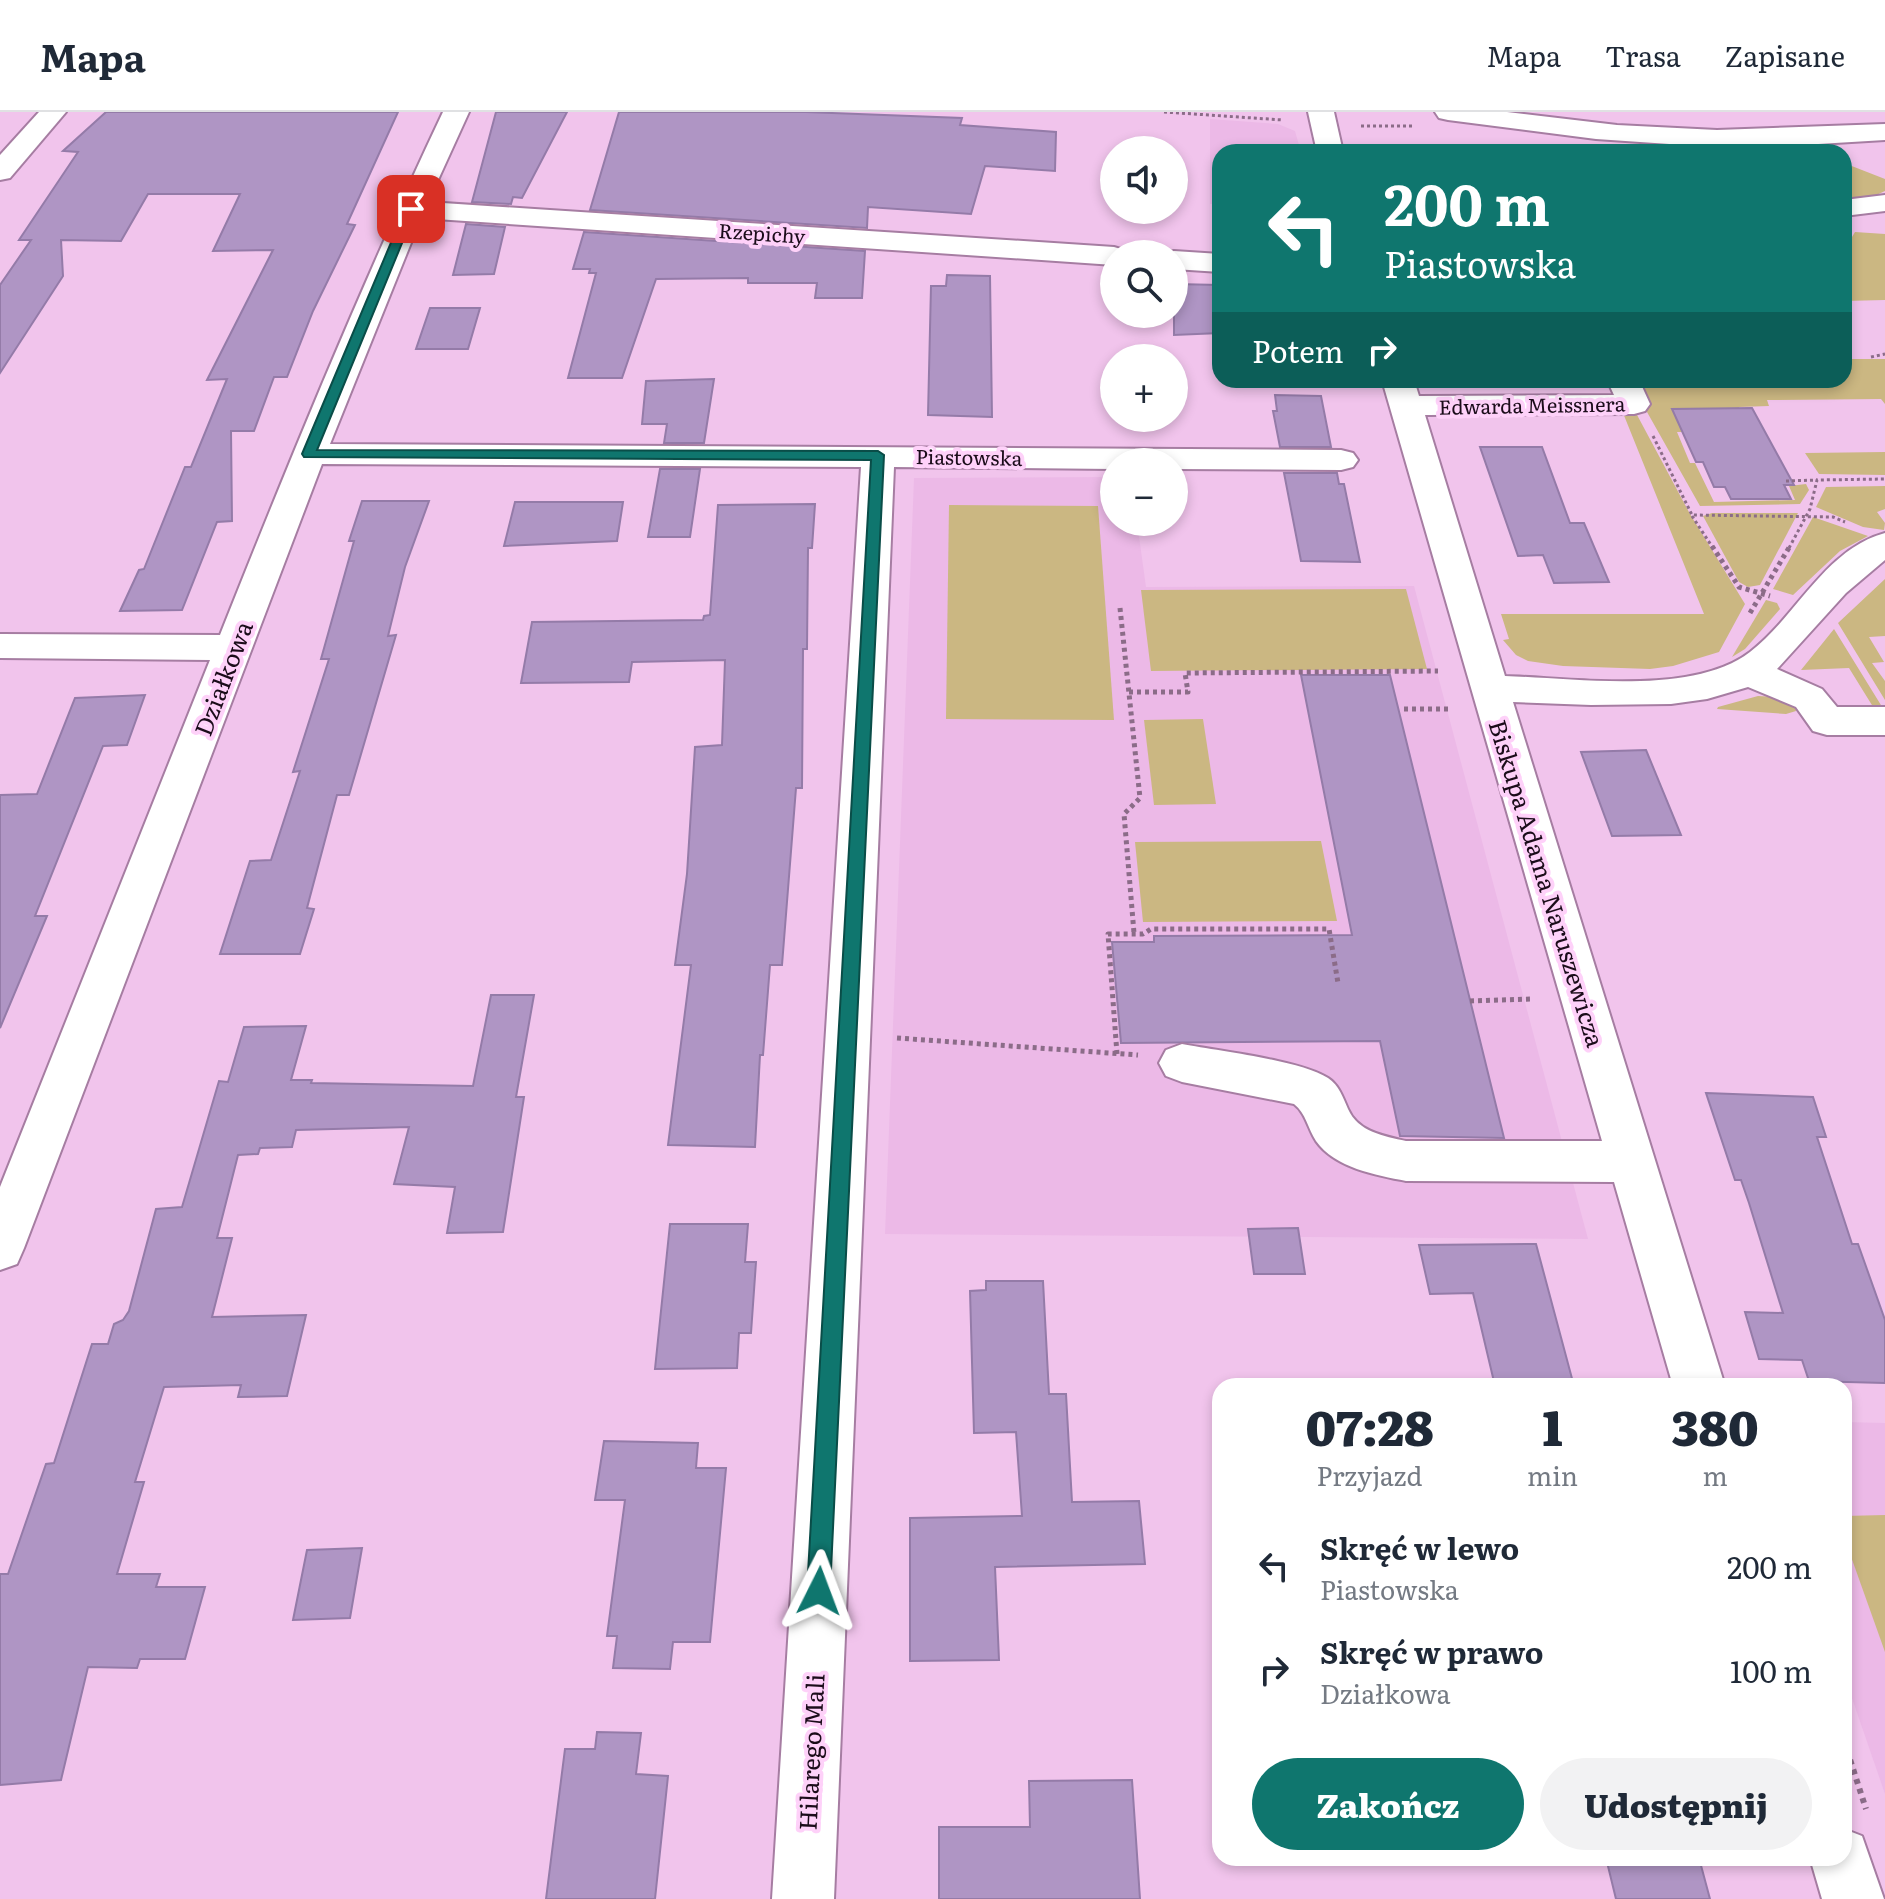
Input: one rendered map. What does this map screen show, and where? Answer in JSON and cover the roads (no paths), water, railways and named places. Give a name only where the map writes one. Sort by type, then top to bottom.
[{"type":"street","points":[[0,172],[53,112]]},
{"type":"street","name":"Działkowa","points":[[0,1248],[309,454],[411,209],[456,112]]},
{"type":"street","points":[[1321,112],[1328,144]]},
{"type":"street","points":[[1448,112],[1618,133],[1686,137],[1767,139],[1885,132]]},
{"type":"street","points":[[1472,112],[1686,137],[1778,122],[1885,114]]},
{"type":"street","points":[[1852,207],[1885,203]]},
{"type":"street","name":"Rzepichy","points":[[411,209],[1100,255]]},
{"type":"street","points":[[1188,261],[1212,262]]},
{"type":"street","name":"Edwarda Meissnera","points":[[1402,393],[1473,406],[1629,392]]},
{"type":"street","name":"Biskupa Adama Naruszewicza","points":[[1402,393],[1466,689],[1632,1162],[1697,1378]]},
{"type":"street","name":"Piastowska","points":[[309,454],[1341,460]]},
{"type":"street","name":"Hilarego Mali","points":[[803,1899],[878,455]]},
{"type":"street","points":[[1466,689],[1661,693],[1699,688],[1748,672],[1774,650],[1837,578],[1885,544]]},
{"type":"street","points":[[0,646],[234,648]]},
{"type":"street","points":[[1748,672],[1809,698],[1827,721],[1871,721]]},
{"type":"street","points":[[1182,1063],[1303,1087],[1317,1094],[1325,1103],[1332,1126],[1347,1140],[1373,1155],[1406,1161],[1632,1162]]},
{"type":"street","points":[[1853,1899],[1856,1841]]}]
